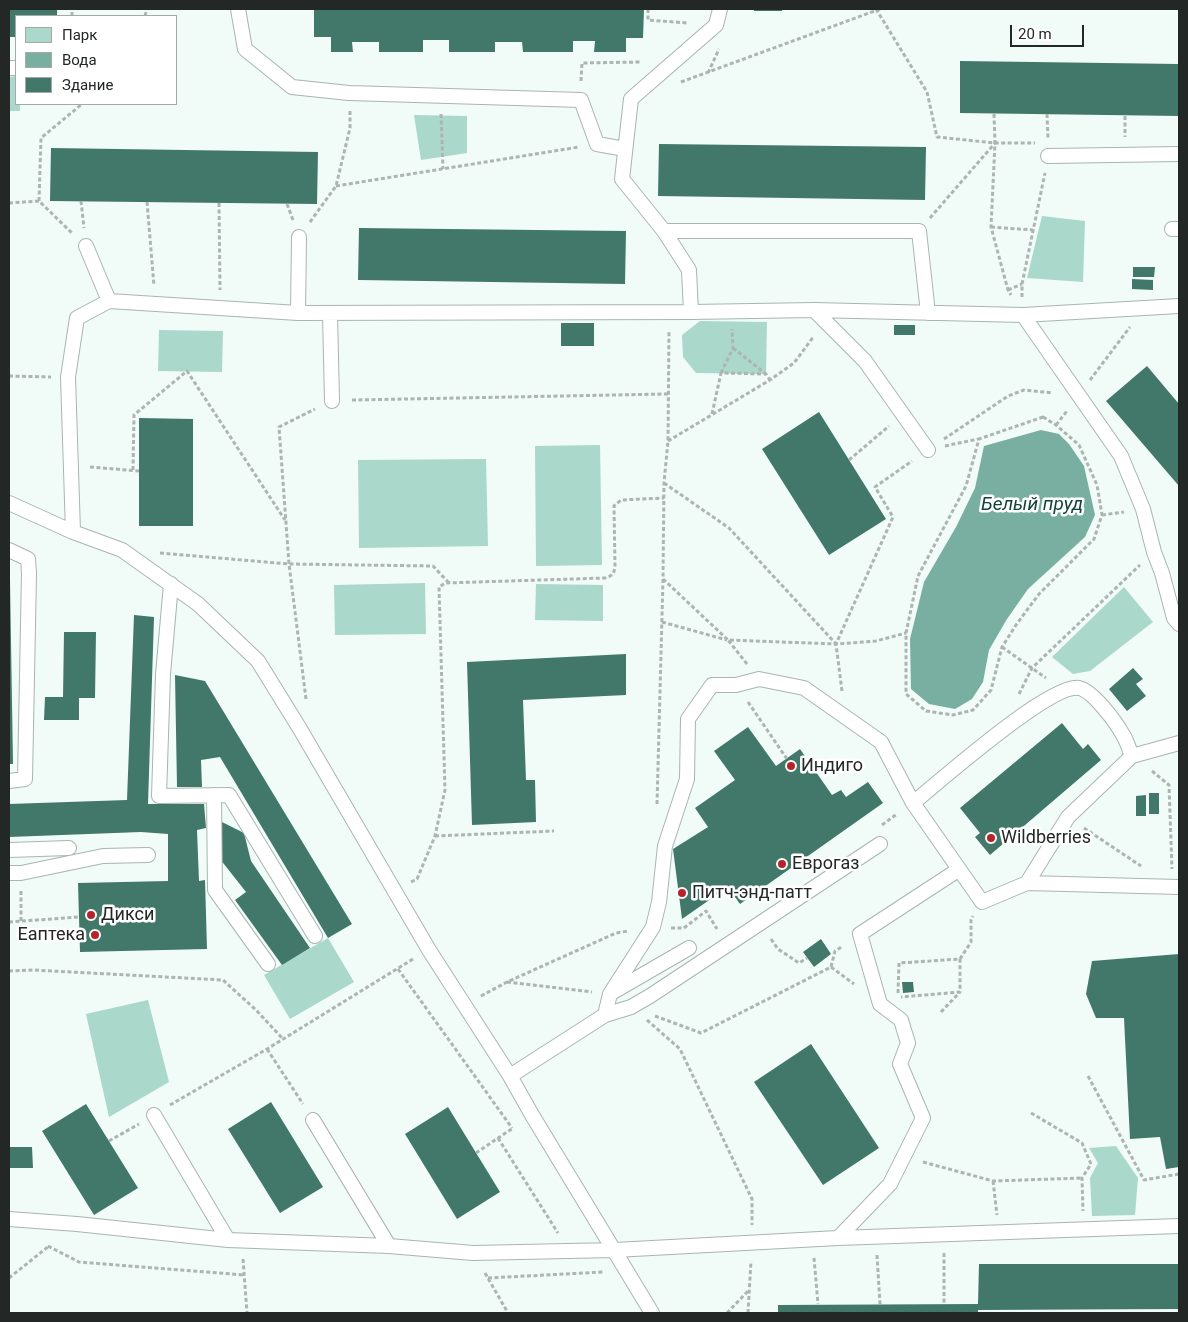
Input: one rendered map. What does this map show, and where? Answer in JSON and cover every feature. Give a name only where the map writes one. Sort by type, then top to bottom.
[{"type":"lane","points":[[238,9],[245,49],[292,87],[349,93],[581,100],[597,144],[626,149]]},
{"type":"lane","points":[[691,312],[690,270],[664,231],[622,179],[631,99],[716,25],[720,9]]},
{"type":"lane","points":[[1048,149],[1179,154]]},
{"type":"lane","points":[[664,231],[919,231],[928,313]]},
{"type":"lane","points":[[298,313],[299,237]]},
{"type":"lane","points":[[86,246],[109,301]]},
{"type":"lane","points":[[74,532],[68,377],[77,318],[109,301],[298,313],[814,310],[1023,315],[1179,306]]},
{"type":"lane","points":[[814,310],[865,361],[928,450]]},
{"type":"lane","points":[[330,313],[332,401]]},
{"type":"lane","points":[[1023,315],[1121,456],[1143,509],[1174,618],[1179,624]]},
{"type":"lane","points":[[9,503],[74,532],[122,550],[198,604],[258,661],[300,729],[429,950],[510,1076],[652,1313]]},
{"type":"lane","points":[[9,550],[28,558],[29,573],[25,779],[9,781]]},
{"type":"lane","points":[[170,584],[163,674],[159,796],[229,795],[315,936]]},
{"type":"lane","points":[[605,1016],[610,994],[653,927],[659,902],[665,846],[687,779],[688,719],[712,685],[736,685],[759,679],[804,688],[881,742],[913,803],[982,902],[1027,883],[1176,887]]},
{"type":"lane","points":[[913,803],[1029,710],[1064,690],[1079,688],[1094,697],[1123,734],[1132,756]]},
{"type":"lane","points":[[1027,883],[1068,817],[1132,756],[1179,743]]},
{"type":"lane","points":[[214,795],[215,890],[268,964]]},
{"type":"lane","points":[[510,1076],[605,1016],[631,1007],[880,844]]},
{"type":"lane","points":[[9,850],[69,848]]},
{"type":"lane","points":[[15,873],[103,856],[148,855]]},
{"type":"lane","points":[[838,1238],[890,1184],[923,1118],[900,1064],[908,1044],[901,1020],[880,1004],[860,934],[958,870]]},
{"type":"lane","points":[[610,994],[688,948]]},
{"type":"lane","points":[[154,1115],[235,1240]]},
{"type":"lane","points":[[313,1120],[388,1246]]},
{"type":"lane","points":[[9,1219],[235,1240],[388,1246],[473,1253],[615,1250],[812,1239],[1179,1226]]},
{"type":"path","points":[[648,9],[648,20],[680,22]]},
{"type":"path","points":[[674,85],[878,9],[927,92],[937,137],[1048,149]]},
{"type":"path","points":[[581,100],[582,63],[673,62]]},
{"type":"path","points":[[299,237],[336,186],[350,128],[349,93]]},
{"type":"path","points":[[81,105],[41,138],[39,201],[86,246]]},
{"type":"path","points":[[994,114],[995,143],[991,226],[1008,290],[1023,315]]},
{"type":"path","points":[[1023,315],[1022,284],[1048,149],[1047,114]]},
{"type":"path","points":[[441,115],[443,169]]},
{"type":"path","points":[[919,231],[995,143]]},
{"type":"path","points":[[336,186],[597,144]]},
{"type":"path","points":[[9,204],[39,201]]},
{"type":"path","points":[[81,201],[86,246]]},
{"type":"path","points":[[147,202],[155,304]]},
{"type":"path","points":[[219,203],[220,308]]},
{"type":"path","points":[[991,226],[1033,230]]},
{"type":"path","points":[[1008,290],[1022,284]]},
{"type":"path","points":[[845,715],[836,644],[893,517],[875,488],[1008,396],[1024,390],[1078,396],[1144,309]]},
{"type":"path","points":[[657,809],[664,483],[668,442],[669,312]]},
{"type":"path","points":[[668,442],[770,380],[794,363],[824,321]]},
{"type":"path","points":[[712,415],[721,373],[733,348],[731,322]]},
{"type":"path","points":[[733,348],[766,374],[770,380]]},
{"type":"path","points":[[133,470],[134,415],[187,372],[286,521]]},
{"type":"path","points":[[721,373],[766,374]]},
{"type":"path","points":[[9,376],[68,377]]},
{"type":"path","points":[[306,704],[289,564],[279,427],[332,401],[668,394]]},
{"type":"path","points":[[849,460],[902,414]]},
{"type":"path","points":[[928,450],[979,439],[1043,417],[1079,445],[1097,486],[1102,515],[1094,539],[1039,594],[1002,647],[991,690],[973,710],[952,716],[926,711],[906,694],[906,633],[918,576],[966,486],[979,439]]},
{"type":"path","points":[[71,466],[140,471]]},
{"type":"path","points":[[664,483],[729,528],[836,644]]},
{"type":"path","points":[[408,884],[417,879],[435,836],[445,790],[439,587],[450,583],[605,578],[614,572],[615,567],[614,506],[621,500],[664,498]]},
{"type":"path","points":[[122,550],[289,564],[433,566],[450,583]]},
{"type":"path","points":[[1032,668],[1154,552]]},
{"type":"path","points":[[663,579],[728,640],[759,679]]},
{"type":"path","points":[[662,622],[728,640],[836,644],[876,642],[906,633]]},
{"type":"path","points":[[1002,647],[1064,690]]},
{"type":"path","points":[[736,685],[787,759]]},
{"type":"path","points":[[1132,756],[1169,785],[1176,887]]},
{"type":"path","points":[[1068,817],[1176,887]]},
{"type":"path","points":[[435,836],[554,831]]},
{"type":"path","points":[[15,873],[21,921]]},
{"type":"path","points":[[941,1012],[960,992],[960,960],[971,942],[971,920],[982,902]]},
{"type":"path","points":[[684,928],[706,912]]},
{"type":"path","points":[[9,922],[79,917]]},
{"type":"path","points":[[464,1005],[507,982],[616,933],[653,927]]},
{"type":"path","points":[[631,1007],[701,1033],[831,967],[836,951],[860,934]]},
{"type":"path","points":[[778,949],[799,963],[807,958]]},
{"type":"path","points":[[109,1141],[267,1049],[429,950]]},
{"type":"path","points":[[960,960],[899,963],[898,997],[960,992]]},
{"type":"path","points":[[398,969],[512,1128]]},
{"type":"path","points":[[9,971],[33,970],[223,980],[256,1010],[283,1039]]},
{"type":"path","points":[[507,982],[610,994]]},
{"type":"path","points":[[631,1007],[680,1049],[752,1199],[753,1242],[748,1313]]},
{"type":"path","points":[[267,1049],[313,1120]]},
{"type":"path","points":[[1088,1076],[1144,1180],[1177,1174],[1179,1179]]},
{"type":"path","points":[[1031,1113],[1082,1143],[1090,1164],[1082,1178],[1083,1230]]},
{"type":"path","points":[[476,1153],[532,1115]]},
{"type":"path","points":[[498,1138],[570,1251]]},
{"type":"path","points":[[904,1156],[993,1181],[1082,1178]]},
{"type":"path","points":[[993,1181],[999,1233]]},
{"type":"path","points":[[9,1278],[77,1224]]},
{"type":"path","points":[[944,1234],[944,1304]]},
{"type":"path","points":[[876,1237],[880,1304]]},
{"type":"path","points":[[812,1239],[818,1304]]},
{"type":"path","points":[[235,1240],[244,1275],[247,1313]]},
{"type":"path","points":[[48,1246],[79,1262],[244,1275]]},
{"type":"path","points":[[473,1253],[508,1313]]},
{"type":"path","points":[[488,1278],[627,1270]]},
{"type":"path","points":[[727,1313],[749,1289]]},
{"type":"green space","points":[[15,76],[15,105],[20,105],[20,111],[9,111],[9,77]]},
{"type":"green space","points":[[414,115],[467,116],[467,153],[421,160]]},
{"type":"green space","points":[[1042,216],[1085,221],[1083,282],[1027,278]]},
{"type":"green space","points":[[700,321],[767,322],[766,374],[696,373],[683,357],[682,335]]},
{"type":"green space","points":[[159,330],[223,331],[222,372],[158,371]]},
{"type":"green space","points":[[600,445],[602,565],[536,566],[535,446]]},
{"type":"green space","points":[[486,459],[488,546],[359,548],[358,460]]},
{"type":"green space","points":[[425,583],[426,634],[335,635],[334,585]]},
{"type":"green space","points":[[536,584],[603,585],[603,621],[535,620]]},
{"type":"green space","points":[[1124,587],[1153,622],[1090,671],[1073,674],[1052,657]]},
{"type":"green space","points":[[328,938],[354,982],[290,1019],[264,975]]},
{"type":"green space","points":[[148,1000],[169,1082],[109,1117],[86,1014]]},
{"type":"green space","points":[[1116,1146],[1138,1178],[1135,1215],[1092,1216],[1090,1178],[1098,1163],[1089,1148]]},
{"type":"water","name":"Белый пруд","points":[[1041,430],[1059,434],[1069,444],[1084,466],[1095,515],[1085,537],[1028,589],[1007,619],[989,650],[983,682],[972,699],[955,709],[929,704],[911,689],[910,639],[924,582],[956,527],[975,488],[984,446]]},
{"type":"building","points":[[9,9],[57,9],[57,15],[15,15],[15,37],[9,37]]},
{"type":"building","points":[[314,9],[644,9],[643,38],[626,38],[626,52],[594,52],[595,41],[573,41],[573,52],[523,52],[522,42],[495,42],[495,52],[449,52],[449,40],[423,40],[423,52],[379,52],[379,42],[352,42],[353,52],[331,52],[331,37],[314,37]]},
{"type":"building","points":[[754,9],[782,9],[782,11],[754,11]]},
{"type":"building","points":[[960,61],[1179,64],[1179,116],[960,113]]},
{"type":"building","points":[[659,144],[926,147],[925,200],[658,196]]},
{"type":"building","points":[[51,148],[318,152],[317,204],[50,201]]},
{"type":"building","points":[[359,228],[626,231],[625,284],[358,280]]},
{"type":"building","points":[[1133,267],[1155,267],[1154,277],[1133,277]]},
{"type":"building","points":[[1132,279],[1153,280],[1153,290],[1132,289]]},
{"type":"building","points":[[561,323],[594,323],[594,346],[561,346]]},
{"type":"building","points":[[894,325],[915,325],[915,335],[894,335]]},
{"type":"building","points":[[1147,366],[1179,404],[1179,486],[1106,401]]},
{"type":"building","points":[[819,412],[886,519],[829,555],[762,449]]},
{"type":"building","points":[[139,418],[193,419],[193,526],[139,526]]},
{"type":"building","points":[[10,580],[13,764],[9,764]]},
{"type":"building","points":[[134,615],[154,617],[148,804],[204,804],[206,828],[197,830],[199,881],[205,880],[207,949],[80,952],[78,883],[168,881],[168,834],[141,832],[9,837],[9,804],[127,800]]},
{"type":"building","points":[[64,632],[96,632],[95,698],[79,698],[79,720],[44,720],[45,697],[63,697]]},
{"type":"building","points":[[626,654],[626,695],[523,700],[526,780],[535,780],[536,822],[472,825],[467,662]]},
{"type":"building","points":[[1133,668],[1143,679],[1136,684],[1146,696],[1127,711],[1109,689]]},
{"type":"building","points":[[175,675],[205,681],[352,924],[328,938],[220,757],[201,760],[202,787],[177,787]]},
{"type":"building","points":[[1062,723],[1083,749],[1088,744],[1101,760],[990,855],[975,837],[980,833],[960,808]]},
{"type":"building","points":[[748,727],[776,766],[800,749],[832,795],[841,790],[846,797],[868,782],[883,803],[740,904],[728,887],[682,919],[673,849],[708,827],[695,808],[735,780],[714,751]]},
{"type":"building","points":[[1149,793],[1159,793],[1159,814],[1149,814]]},
{"type":"building","points":[[1146,795],[1146,816],[1136,816],[1136,796]]},
{"type":"building","points":[[220,821],[244,833],[251,861],[310,948],[282,965],[235,900],[246,892],[220,859]]},
{"type":"building","points":[[821,939],[831,954],[814,967],[803,952]]},
{"type":"building","points":[[1179,954],[1179,1167],[1166,1169],[1160,1137],[1130,1139],[1124,1018],[1096,1018],[1086,994],[1092,961]]},
{"type":"building","points":[[902,982],[913,982],[914,992],[903,993]]},
{"type":"building","points":[[811,1044],[879,1148],[823,1185],[754,1082]]},
{"type":"building","points":[[271,1102],[323,1187],[280,1213],[228,1129]]},
{"type":"building","points":[[86,1104],[138,1188],[94,1215],[42,1131]]},
{"type":"building","points":[[448,1107],[500,1192],[457,1219],[405,1134]]},
{"type":"building","points":[[9,1147],[32,1147],[33,1168],[9,1168]]},
{"type":"building","points":[[979,1264],[1179,1264],[1179,1309],[978,1310],[978,1313],[778,1313],[778,1305],[978,1304]]},
{"type":"place","name":"Индиго","points":[[791,766]]},
{"type":"place","name":"Wildberries","points":[[991,838]]},
{"type":"place","name":"Еврогаз","points":[[782,864]]},
{"type":"place","name":"Питч-энд-патт","points":[[682,893]]},
{"type":"place","name":"Дикси","points":[[91,915]]},
{"type":"place","name":"Еаптека","points":[[95,935]]}]
